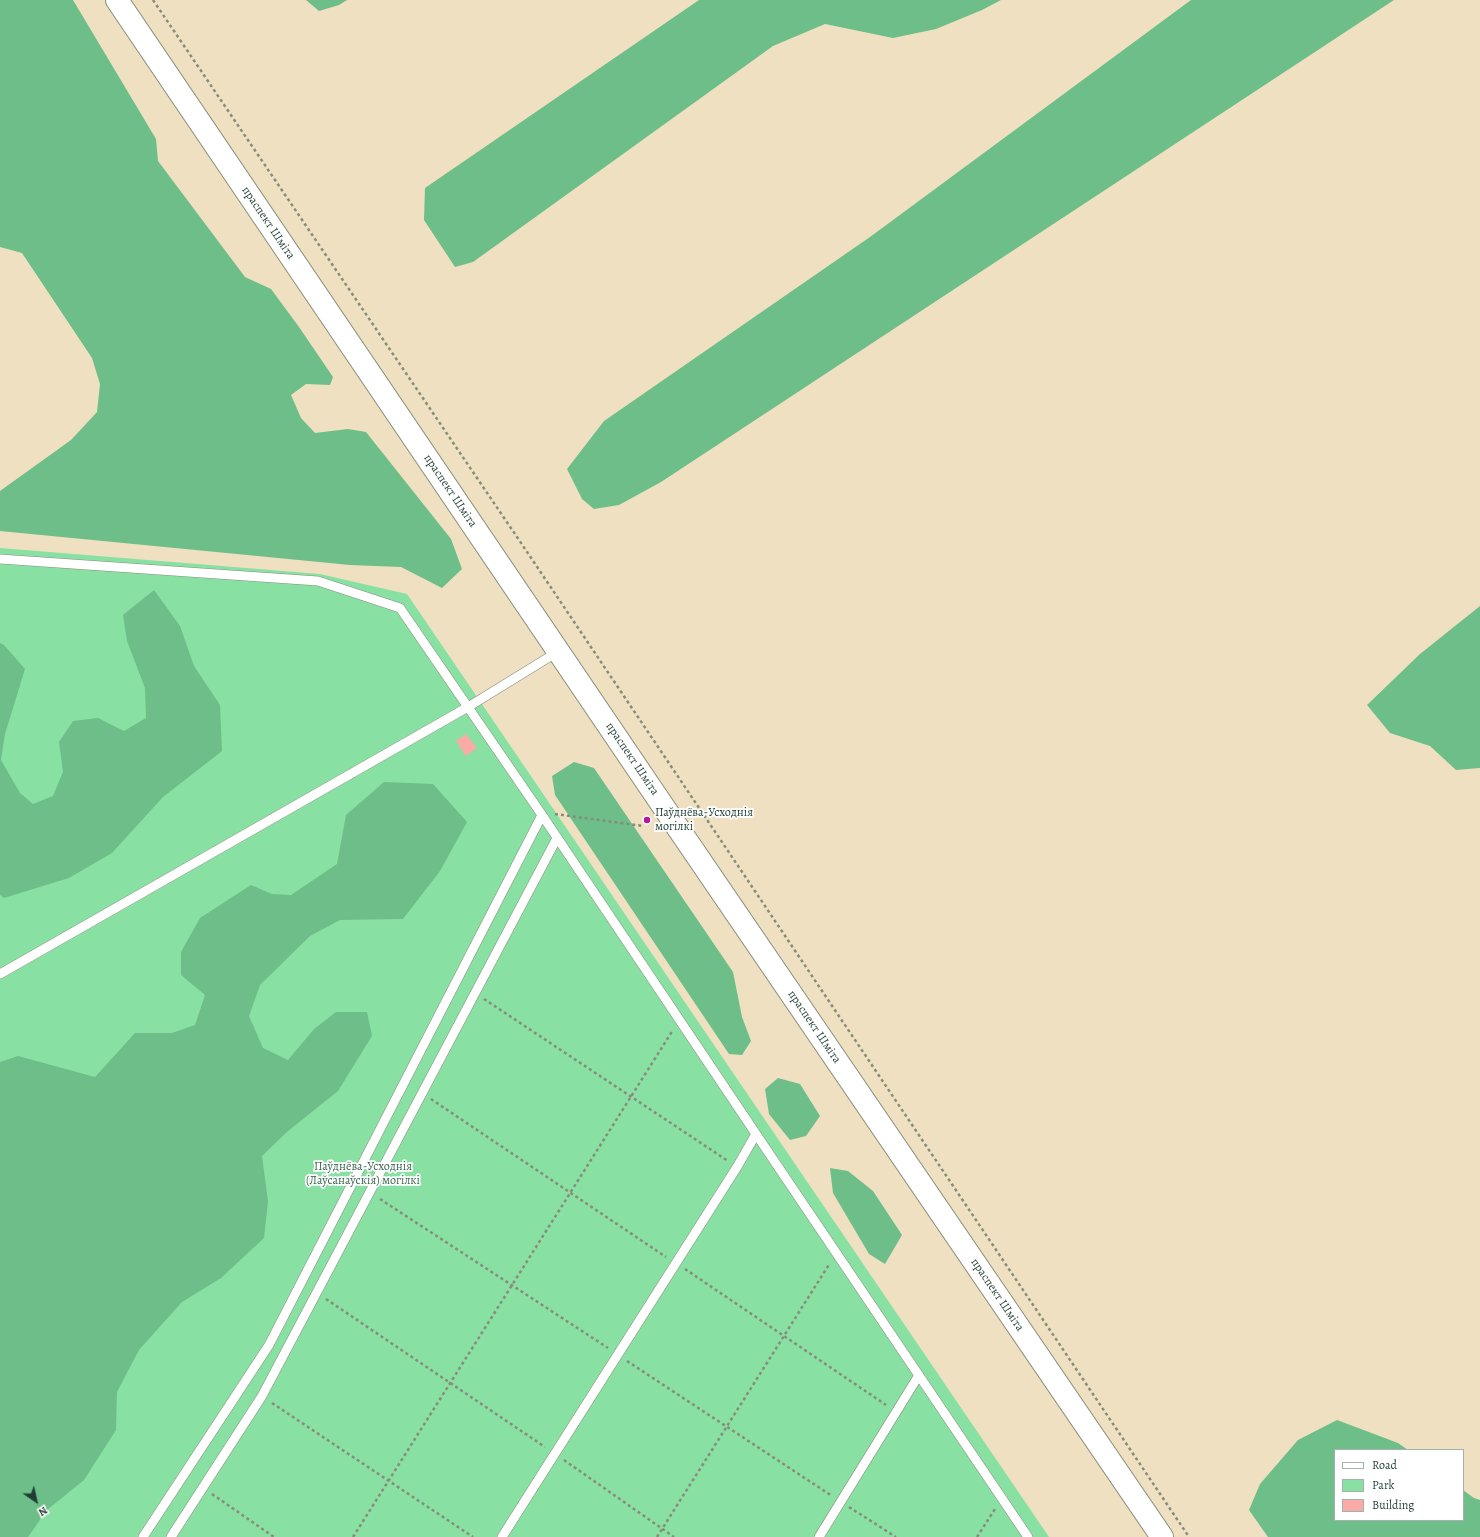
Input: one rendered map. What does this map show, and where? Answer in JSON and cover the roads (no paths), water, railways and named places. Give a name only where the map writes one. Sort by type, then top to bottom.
[{"type":"main road","name":"праспект Шміта","points":[[117,0],[1162,1537]]},
{"type":"lane","points":[[0,559],[318,581],[400,608],[558,838],[1028,1537]]},
{"type":"lane","points":[[0,974],[468,707],[559,651]]},
{"type":"lane","points":[[143,1537],[269,1345],[542,815]]},
{"type":"lane","points":[[170,1537],[262,1396],[558,838]]},
{"type":"lane","points":[[502,1537],[737,1167],[756,1134]]},
{"type":"lane","points":[[819,1537],[919,1375]]},
{"type":"place","name":"Паўднёва-Усходнія могілкі","points":[[647,820]]},
{"type":"park label","name":"Паўднёва-Усходнія (Лаўсанаўскія) могілкі","points":[[363,1174]]}]
